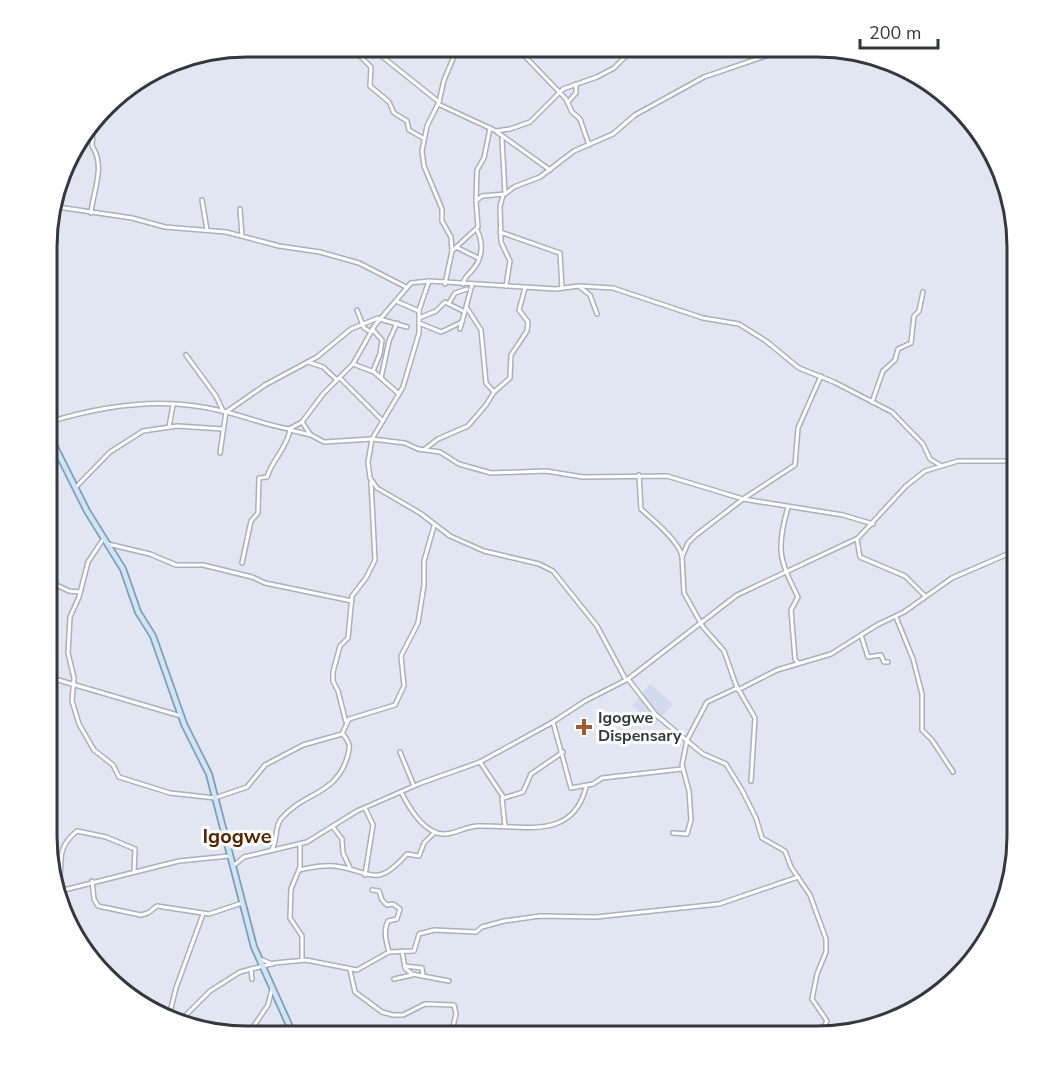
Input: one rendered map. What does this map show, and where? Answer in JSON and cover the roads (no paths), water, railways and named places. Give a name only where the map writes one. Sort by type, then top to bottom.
[{"type":"main road","points":[[57,450],[104,538],[123,568],[138,612],[153,636],[182,717],[207,767],[242,903],[259,958],[290,1026]]},
{"type":"street","points":[[360,57],[372,68],[370,86],[389,102],[394,113],[406,121],[409,130],[424,139]]},
{"type":"street","points":[[382,57],[438,103],[496,131],[501,137],[543,163],[550,170]]},
{"type":"street","points":[[445,284],[452,251],[450,233],[442,220],[441,207],[423,162],[424,139],[454,57]]},
{"type":"street","points":[[525,57],[564,96],[572,112],[582,124],[589,145]]},
{"type":"street","points":[[496,131],[530,122],[544,110],[558,92],[606,73],[626,57]]},
{"type":"street","points":[[476,201],[486,195],[504,195],[550,170],[569,154],[613,134],[635,115],[704,76],[762,57]]},
{"type":"street","points":[[568,102],[576,92],[576,84]]},
{"type":"street","points":[[554,97],[564,96]]},
{"type":"street","points":[[463,284],[482,246],[477,230],[479,222],[476,201],[477,170],[484,158],[490,128]]},
{"type":"street","points":[[91,213],[97,190],[98,165],[97,153],[92,148],[93,136]]},
{"type":"street","points":[[501,137],[504,195],[500,207],[500,232],[503,250],[510,261],[506,286]]},
{"type":"street","points":[[202,200],[207,230]]},
{"type":"street","points":[[61,208],[132,218],[179,229],[207,230],[242,236],[359,263],[406,287]]},
{"type":"street","points":[[240,209],[242,236]]},
{"type":"street","points":[[452,251],[477,230]]},
{"type":"street","points":[[500,232],[560,253],[562,288]]},
{"type":"street","points":[[456,247],[478,258]]},
{"type":"street","points":[[242,563],[251,521],[258,513],[259,478],[267,477],[270,465],[278,457],[290,430],[302,422],[353,364],[370,331],[406,287],[415,281],[525,287],[616,288],[703,318],[739,324],[766,340],[800,368],[897,416],[923,444],[930,459],[940,465]]},
{"type":"street","points":[[346,722],[333,681],[333,672],[338,650],[348,638],[353,594],[366,578],[375,560],[372,481],[368,462],[372,439],[399,394],[417,340],[419,311],[429,281]]},
{"type":"street","points":[[460,328],[469,300],[468,290],[463,284]]},
{"type":"street","points":[[449,303],[456,293],[468,290],[472,285]]},
{"type":"street","points":[[579,286],[590,295],[597,314]]},
{"type":"street","points":[[425,449],[438,439],[468,426],[494,392],[510,378],[511,355],[528,329],[528,321],[519,310],[525,287]]},
{"type":"street","points":[[872,402],[883,371],[895,360],[898,349],[911,343],[914,316],[919,310],[923,292]]},
{"type":"street","points":[[462,298],[469,300]]},
{"type":"street","points":[[396,301],[419,311]]},
{"type":"street","points":[[419,321],[436,311],[444,302],[466,310],[481,330],[486,379],[494,392]]},
{"type":"street","points":[[357,310],[362,324],[382,339],[380,354],[373,371]]},
{"type":"street","points":[[225,412],[257,390],[307,362],[351,329],[379,319],[386,319],[407,327]]},
{"type":"street","points":[[419,321],[441,332],[462,322]]},
{"type":"street","points":[[381,378],[389,341],[397,323]]},
{"type":"street","points":[[186,355],[225,412],[219,453]]},
{"type":"street","points":[[307,362],[323,368],[338,379],[383,421]]},
{"type":"street","points":[[353,364],[373,371],[399,394]]},
{"type":"street","points":[[682,557],[691,539],[743,499],[795,465],[798,428],[820,376]]},
{"type":"street","points":[[57,420],[132,404],[173,405],[225,412],[311,435],[324,442],[372,439],[405,443],[440,452],[467,467],[491,473],[546,471],[583,477],[639,475],[674,477],[743,499],[843,515],[873,524]]},
{"type":"street","points":[[169,427],[173,405]]},
{"type":"street","points":[[302,422],[311,435]]},
{"type":"street","points":[[76,487],[112,451],[143,431],[169,427],[223,429]]},
{"type":"street","points":[[233,866],[244,857],[272,849],[300,845],[365,808],[414,786],[480,762],[553,722],[577,705],[627,679],[737,595],[857,538],[873,524],[912,480],[940,465],[958,461],[1007,461]]},
{"type":"street","points":[[639,475],[641,509],[676,544],[682,557],[683,591],[702,621],[703,627],[724,651],[738,689],[754,718],[752,781]]},
{"type":"street","points":[[372,481],[377,488],[420,513],[434,526],[484,551],[539,564],[553,571],[597,626],[627,679],[651,711],[703,754],[726,764],[756,818],[762,838],[785,850],[810,895],[827,945],[812,993],[813,1003],[827,1022],[825,1026]]},
{"type":"street","points":[[788,507],[779,539],[798,599],[791,610],[795,659],[798,663]]},
{"type":"street","points":[[342,733],[346,722],[351,718],[393,706],[404,686],[401,656],[418,623],[424,585],[424,561],[434,526]]},
{"type":"street","points":[[104,538],[87,562],[69,624],[68,653],[73,684],[72,701],[82,732],[96,752],[114,766],[117,777],[170,793],[215,798],[247,787],[265,765],[297,748],[342,733]]},
{"type":"street","points":[[857,538],[860,557],[905,576],[926,597]]},
{"type":"street","points":[[108,544],[150,554],[176,565],[203,564],[265,583],[352,601]]},
{"type":"street","points":[[673,833],[684,835],[691,825],[689,791],[682,769],[687,740],[705,704],[777,670],[831,654],[896,616],[952,578],[1007,554]]},
{"type":"street","points":[[57,585],[69,591],[80,592]]},
{"type":"street","points":[[896,616],[922,694],[922,730],[932,740],[953,772]]},
{"type":"street","points":[[861,635],[868,657],[881,655],[884,662],[888,662]]},
{"type":"street","points":[[57,680],[182,717]]},
{"type":"street","points":[[553,722],[571,788],[586,787],[602,778],[682,769]]},
{"type":"street","points":[[272,849],[281,819],[290,810],[326,788],[344,770],[351,748],[350,740],[342,733]]},
{"type":"street","points":[[400,752],[414,786]]},
{"type":"street","points":[[502,796],[523,792],[531,774],[563,752]]},
{"type":"street","points":[[480,762],[497,784],[502,796],[506,826]]},
{"type":"street","points":[[401,792],[413,814],[435,832],[447,834],[463,828],[506,826],[544,829],[555,826],[580,802],[586,787]]},
{"type":"street","points":[[365,808],[373,825],[365,875]]},
{"type":"street","points":[[333,827],[342,839],[343,854],[351,869]]},
{"type":"street","points":[[60,867],[63,846],[76,831],[106,837],[135,849],[134,872]]},
{"type":"street","points":[[299,870],[320,866],[351,869],[365,875],[382,876],[396,867],[406,854],[419,856],[424,843],[435,832]]},
{"type":"street","points":[[300,845],[299,870],[291,889],[290,918],[302,938],[302,960]]},
{"type":"street","points":[[64,889],[179,861],[230,856]]},
{"type":"street","points":[[186,1016],[210,991],[237,973],[263,966],[302,960],[358,970],[375,957],[389,952],[415,950],[419,934],[432,930],[474,932],[483,927],[520,918],[596,917],[719,904],[798,877]]},
{"type":"street","points":[[92,881],[94,901],[103,908],[141,915],[149,913],[157,906],[203,914],[242,903]]},
{"type":"street","points":[[372,890],[379,891],[387,905],[393,904],[400,909],[398,920],[389,920],[386,925],[385,940],[389,952]]},
{"type":"street","points":[[170,1010],[203,914]]},
{"type":"street","points":[[402,951],[405,966],[412,975]]},
{"type":"street","points":[[259,958],[272,964]]},
{"type":"street","points":[[405,966],[422,968],[423,975]]},
{"type":"street","points":[[251,969],[252,979]]},
{"type":"street","points":[[350,969],[355,992],[388,1014],[402,1015],[425,1004],[454,1005],[456,1014],[453,1026]]},
{"type":"street","points":[[394,979],[423,975],[449,981]]},
{"type":"street","points":[[254,1026],[268,1005],[273,988]]},
{"type":"place","name":"Igogwe Dispensary","points":[[584,727]]},
{"type":"district","name":"Igogwe","points":[[237,836]]}]
